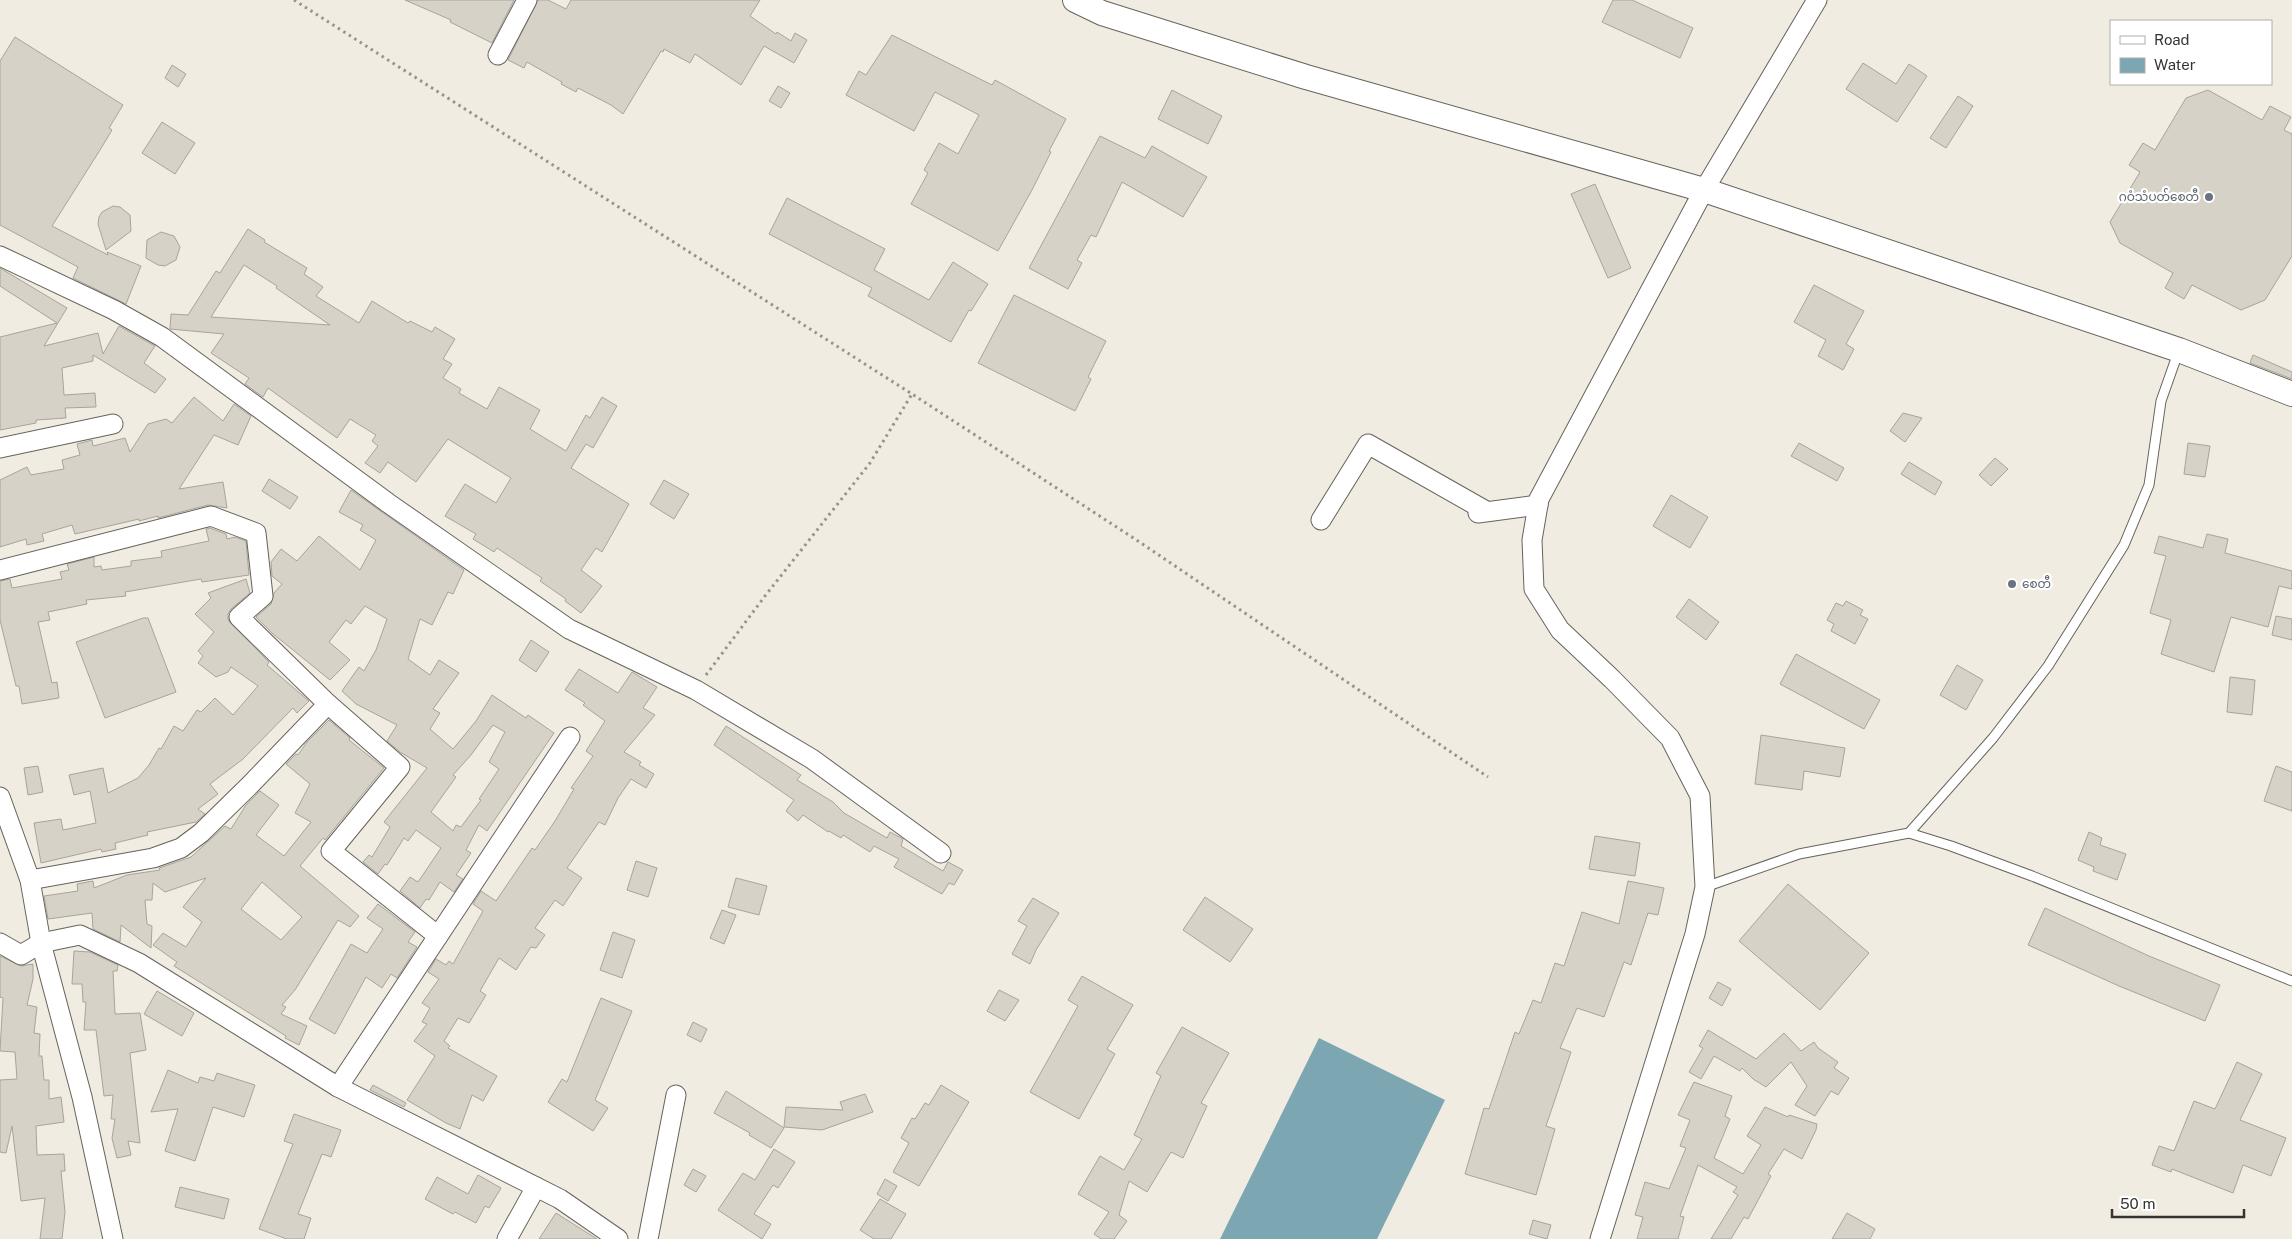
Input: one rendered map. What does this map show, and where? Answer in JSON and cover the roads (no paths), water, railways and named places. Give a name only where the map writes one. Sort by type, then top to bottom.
[{"type":"street","points":[[498,55],[527,0]]},
{"type":"street","points":[[1075,0],[1102,14],[1306,77],[1704,190],[2179,350],[2292,394]]},
{"type":"street","points":[[1600,1239],[1694,934],[1705,887],[1700,796],[1670,738],[1560,630],[1534,589],[1532,540],[1539,499],[1704,190],[1817,0]]},
{"type":"street","points":[[0,256],[114,310],[162,337],[388,503],[570,629],[696,690],[812,759],[941,853]]},
{"type":"street","points":[[0,448],[113,424]]},
{"type":"street","points":[[1321,520],[1368,444],[1482,512],[1538,505]]},
{"type":"street","points":[[0,570],[211,516],[256,533],[263,596],[239,617],[328,704],[400,767],[331,851],[438,936]]},
{"type":"street","points":[[30,880],[153,858],[181,848],[201,833],[250,785],[328,704]]},
{"type":"street","points":[[338,1087],[570,737]]},
{"type":"street","points":[[0,797],[30,880],[41,943],[82,1097],[113,1239]]},
{"type":"street","points":[[0,943],[21,955],[41,943],[80,935],[139,962],[338,1087],[560,1199],[618,1239]]},
{"type":"street","points":[[648,1239],[676,1095]]},
{"type":"street","points":[[506,1239],[536,1187]]},
{"type":"lane","points":[[1909,833],[1993,738],[2048,666],[2124,545],[2149,485],[2162,402],[2179,350]]},
{"type":"lane","points":[[1705,887],[1799,854],[1909,833],[1951,846],[2032,876],[2292,981]]},
{"type":"water","points":[[1319,1038],[1445,1100],[1377,1239],[1220,1239]]},
{"type":"place","name":"ဂဝံသံပတ်စေတီ","points":[[2209,197]]},
{"type":"place","name":"စေတီ","points":[[2012,584]]}]
